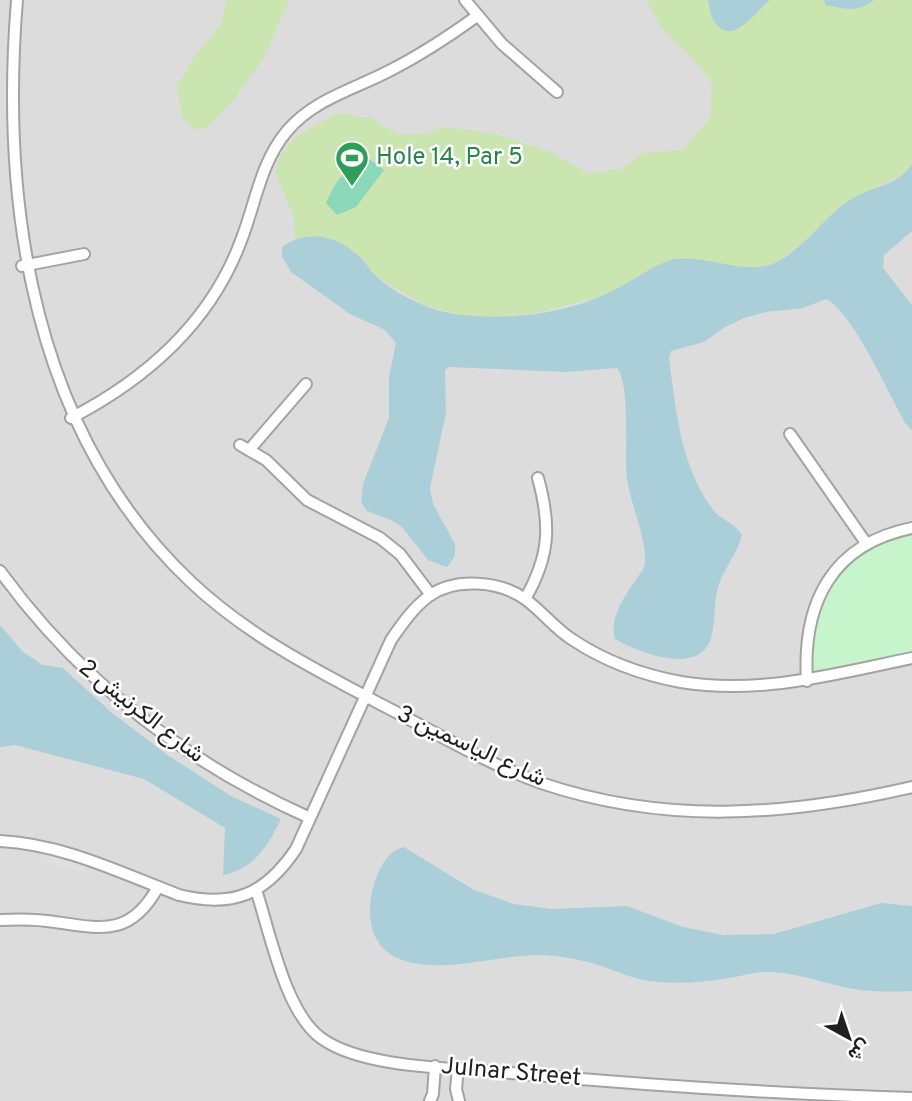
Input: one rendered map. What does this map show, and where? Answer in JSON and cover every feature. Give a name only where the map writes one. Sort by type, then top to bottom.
[{"type":"street","name":"شارع الياسمين 3","points":[[18,0],[10,50],[8,145],[13,213],[22,266],[43,343],[71,418],[95,464],[156,547],[193,584],[233,617],[275,646],[365,696],[503,768],[563,789],[612,802],[687,812],[756,812],[825,805],[912,787]]},
{"type":"street","points":[[465,0],[528,69],[557,92]]},
{"type":"street","points":[[71,418],[142,375],[186,333],[207,307],[238,249],[268,162],[289,128],[317,105],[408,61],[477,16]]},
{"type":"street","points":[[22,266],[84,254]]},
{"type":"street","points":[[306,384],[245,447],[266,460],[307,500],[380,538],[400,554],[431,595]]},
{"type":"street","points":[[790,434],[866,542]]},
{"type":"street","points":[[525,599],[536,581],[546,544],[546,506],[538,478]]},
{"type":"street","points":[[807,681],[805,654],[808,628],[816,602],[829,579],[846,558],[866,542],[892,531],[912,527]]},
{"type":"street","name":"شارع الكرنيش 2","points":[[0,571],[19,597],[69,653],[142,718],[181,747],[243,786],[310,818]]},
{"type":"street","points":[[0,841],[79,856],[179,895],[226,900],[256,890],[276,875],[286,862],[310,818],[391,640],[409,615],[431,595],[454,586],[479,584],[503,588],[525,599],[572,639],[598,655],[656,677],[706,685],[782,685],[912,658]]},
{"type":"street","points":[[0,920],[38,920],[101,929],[119,925],[135,916],[149,903],[158,887]]},
{"type":"street","name":"Julnar Street","points":[[256,890],[292,1002],[304,1021],[319,1037],[357,1056],[652,1086],[912,1098]]},
{"type":"street","points":[[430,1101],[435,1066]]},
{"type":"street","points":[[458,1068],[456,1089],[460,1101]]},
{"type":"shaded area","points":[[0,0],[912,0],[912,1101],[0,1101]]},
{"type":"shaded area","points":[[44,848],[89,859],[85,872],[41,861]]},
{"type":"green space","points":[[227,0],[289,0],[264,58],[235,98],[207,127],[196,130],[182,118],[177,87],[189,64],[221,24]]},
{"type":"green space","points":[[646,0],[912,0],[912,164],[901,176],[851,199],[802,243],[778,261],[762,267],[737,267],[683,259],[667,261],[603,296],[536,313],[498,318],[459,315],[422,304],[377,277],[364,260],[318,236],[295,238],[293,216],[275,172],[279,158],[294,138],[337,113],[372,118],[398,134],[425,134],[442,127],[493,133],[551,152],[588,173],[621,169],[643,153],[682,150],[710,118],[712,82],[661,28]]},
{"type":"green space","name":"Hole 14, Par 5","points":[[368,158],[384,170],[356,207],[337,215],[326,203],[334,187],[347,172]]},
{"type":"green space","points":[[912,533],[912,652],[814,671],[814,630],[828,591],[845,569],[871,548]]},
{"type":"water","points":[[708,0],[770,0],[743,26],[728,31],[721,29],[714,21]]},
{"type":"water","points":[[824,0],[874,0],[862,7],[851,9],[826,5]]},
{"type":"water","points":[[912,164],[912,231],[884,255],[883,268],[912,305],[912,430],[906,424],[848,320],[826,299],[803,308],[766,312],[744,318],[704,342],[671,351],[669,358],[677,416],[692,472],[714,512],[742,535],[719,584],[714,625],[704,650],[681,659],[667,658],[638,650],[615,639],[616,616],[622,601],[643,569],[645,558],[627,479],[626,404],[617,368],[566,372],[449,367],[445,370],[446,413],[430,488],[433,504],[455,544],[455,556],[447,567],[428,560],[402,527],[367,511],[361,502],[363,484],[389,418],[389,377],[396,343],[385,330],[350,314],[291,272],[282,256],[282,247],[303,237],[314,236],[345,245],[394,290],[440,311],[499,317],[535,314],[588,302],[675,259],[749,267],[773,264],[797,248],[842,206],[859,195],[896,179]]},
{"type":"water","points":[[0,625],[23,652],[43,665],[63,668],[111,712],[166,754],[231,796],[281,819],[259,855],[244,867],[223,875],[225,828],[144,779],[15,745],[0,747]]},
{"type":"water","points":[[404,847],[474,890],[514,904],[552,909],[627,906],[683,927],[723,935],[774,934],[881,903],[912,906],[912,991],[861,990],[792,974],[771,972],[705,981],[658,982],[638,979],[581,960],[541,955],[443,965],[406,961],[382,947],[376,938],[370,918],[371,896],[381,866],[391,854]]},
{"type":"place","name":"Hole 14, Par 5","points":[[352,188]]}]
